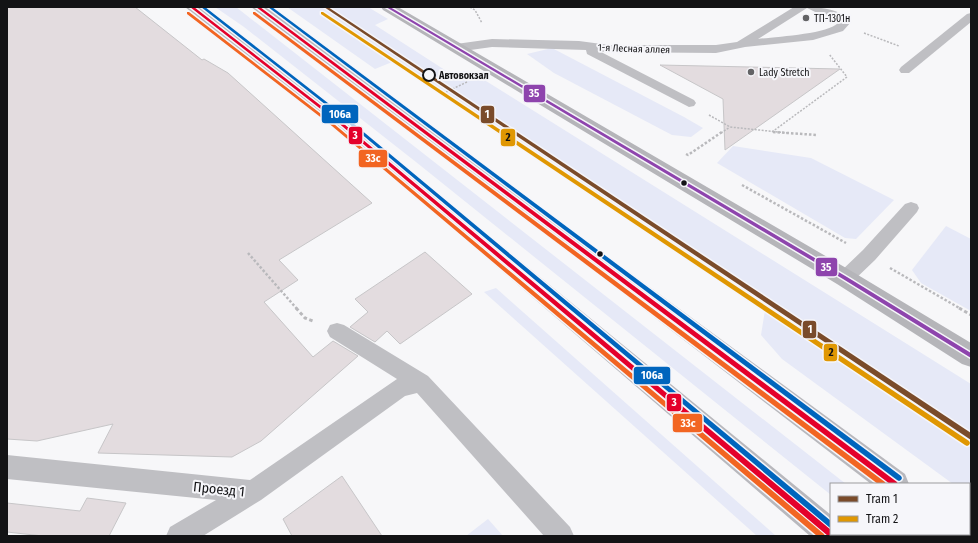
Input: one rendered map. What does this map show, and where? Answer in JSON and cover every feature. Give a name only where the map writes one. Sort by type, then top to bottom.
[{"type":"main road","points":[[192,7],[337,120],[830,533]]},
{"type":"main road","points":[[258,7],[894,483]]},
{"type":"street","points":[[388,7],[845,278],[971,356]]},
{"type":"lane","name":"1-я Лесная аллея","points":[[456,48],[492,43],[579,45],[609,48],[716,49],[740,45],[802,7]]},
{"type":"lane","points":[[740,45],[813,36],[839,29],[845,22],[837,17],[812,7]]},
{"type":"lane","points":[[905,70],[971,16]]},
{"type":"lane","points":[[579,45],[690,103]]},
{"type":"lane","points":[[845,278],[869,255],[911,208]]},
{"type":"lane","points":[[337,330],[422,383],[561,536]]},
{"type":"lane","name":"Проезд 1","points":[[7,467],[253,492],[400,388],[422,383]]},
{"type":"lane","points":[[179,536],[253,492]]},
{"type":"path","points":[[858,36],[864,33],[902,47]]},
{"type":"path","points":[[772,132],[847,77],[829,53]]},
{"type":"path","points":[[471,114],[588,192]]},
{"type":"path","points":[[688,155],[730,127],[817,135]]},
{"type":"path","points":[[682,152],[695,158]]},
{"type":"path","points":[[736,181],[869,255],[971,315]]},
{"type":"path","points":[[248,253],[304,318]]},
{"type":"shaded area","points":[[215,7],[236,7],[845,483],[830,483],[830,494],[416,162],[244,27]]},
{"type":"shaded area","points":[[287,7],[368,7],[388,19],[375,25],[448,72],[470,71],[971,384],[971,497],[970,483],[952,483],[782,359],[761,335],[765,310],[546,158],[397,60],[375,69]]},
{"type":"shaded area","points":[[552,48],[703,128],[691,137],[672,135],[554,73],[527,54]]},
{"type":"shaded area","points":[[733,146],[811,158],[894,200],[856,239],[845,238],[717,163]]},
{"type":"shaded area","points":[[946,226],[971,239],[971,311],[921,283],[912,270]]},
{"type":"shaded area","points":[[496,288],[776,536],[757,536],[484,292]]},
{"type":"shaded area","points":[[488,519],[503,536],[466,536]]},
{"type":"building","points":[[7,7],[135,7],[202,60],[204,59],[228,73],[372,203],[279,260],[298,280],[264,302],[313,357],[333,341],[358,356],[261,441],[232,457],[98,453],[113,424],[37,441],[7,439]]},
{"type":"building","points":[[660,65],[840,69],[725,150],[723,99]]},
{"type":"building","points":[[425,252],[472,294],[400,344],[387,331],[375,342],[350,327],[368,312],[355,299]]},
{"type":"building","points":[[342,476],[382,536],[292,536],[283,519]]},
{"type":"building","points":[[87,498],[126,503],[109,536],[43,536],[7,532],[7,503],[80,511]]},
{"type":"tram line","name":"1","points":[[326,7],[971,437]]},
{"type":"tram line","name":"2","points":[[322,13],[967,443]]},
{"type":"transit line","name":"3","points":[[192,7],[337,120],[830,533]]},
{"type":"transit line","name":"106а","points":[[203,7],[341,115],[830,524]]},
{"type":"transit line","name":"3","points":[[258,7],[894,483]]},
{"type":"transit line","name":"106а","points":[[270,7],[899,478]]},
{"type":"transit line","name":"35","points":[[388,7],[845,278],[971,356]]},
{"type":"transit line","name":"33с","points":[[188,13],[333,125],[822,536]]},
{"type":"transit line","name":"33с","points":[[254,13],[882,483]]},
{"type":"place","name":"ТП-1301н","points":[[806,18]]},
{"type":"place","name":"Lady Stretch","points":[[751,72]]},
{"type":"place","name":"Автовокзал","points":[[429,75]]}]
